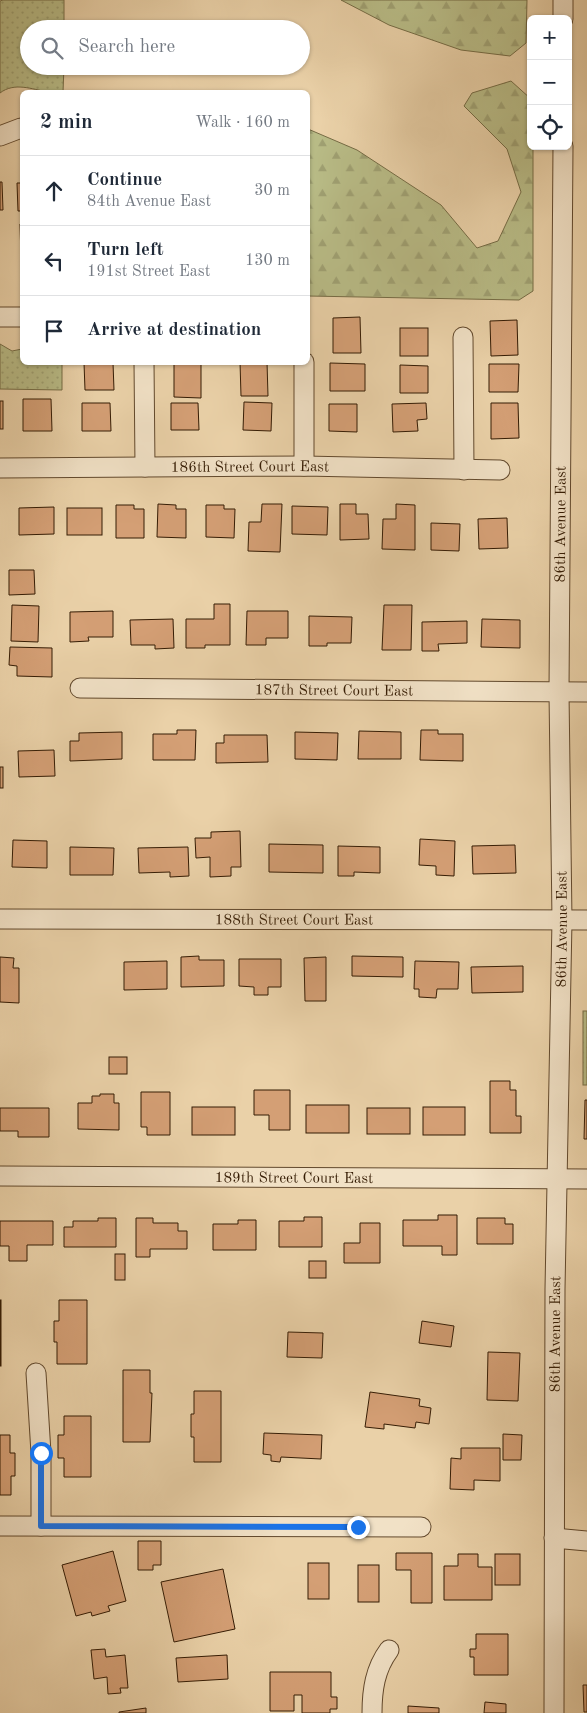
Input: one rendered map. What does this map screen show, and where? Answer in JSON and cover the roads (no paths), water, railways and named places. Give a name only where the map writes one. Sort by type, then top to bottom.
[{"type":"street","points":[[563,0],[563,15]]},
{"type":"street","points":[[0,136],[20,128]]},
{"type":"street","name":"86th Avenue East","points":[[554,1713],[555,1289],[562,920],[559,692],[563,150]]},
{"type":"street","points":[[0,317],[20,317]]},
{"type":"street","points":[[463,337],[464,470]]},
{"type":"street","points":[[144,365],[145,467]]},
{"type":"street","points":[[304,365],[304,466]]},
{"type":"street","name":"186th Street Court East","points":[[0,468],[304,466],[500,470]]},
{"type":"street","name":"187th Street Court East","points":[[80,688],[587,692]]},
{"type":"street","name":"188th Street Court East","points":[[0,919],[587,920]]},
{"type":"street","name":"189th Street Court East","points":[[0,1176],[587,1178]]},
{"type":"street","points":[[36,1373],[41,1453],[41,1526]]},
{"type":"street","points":[[0,1526],[421,1527]]},
{"type":"street","points":[[554,1538],[587,1541]]},
{"type":"street","points":[[372,1713],[374,1684],[383,1659],[389,1650]]}]
